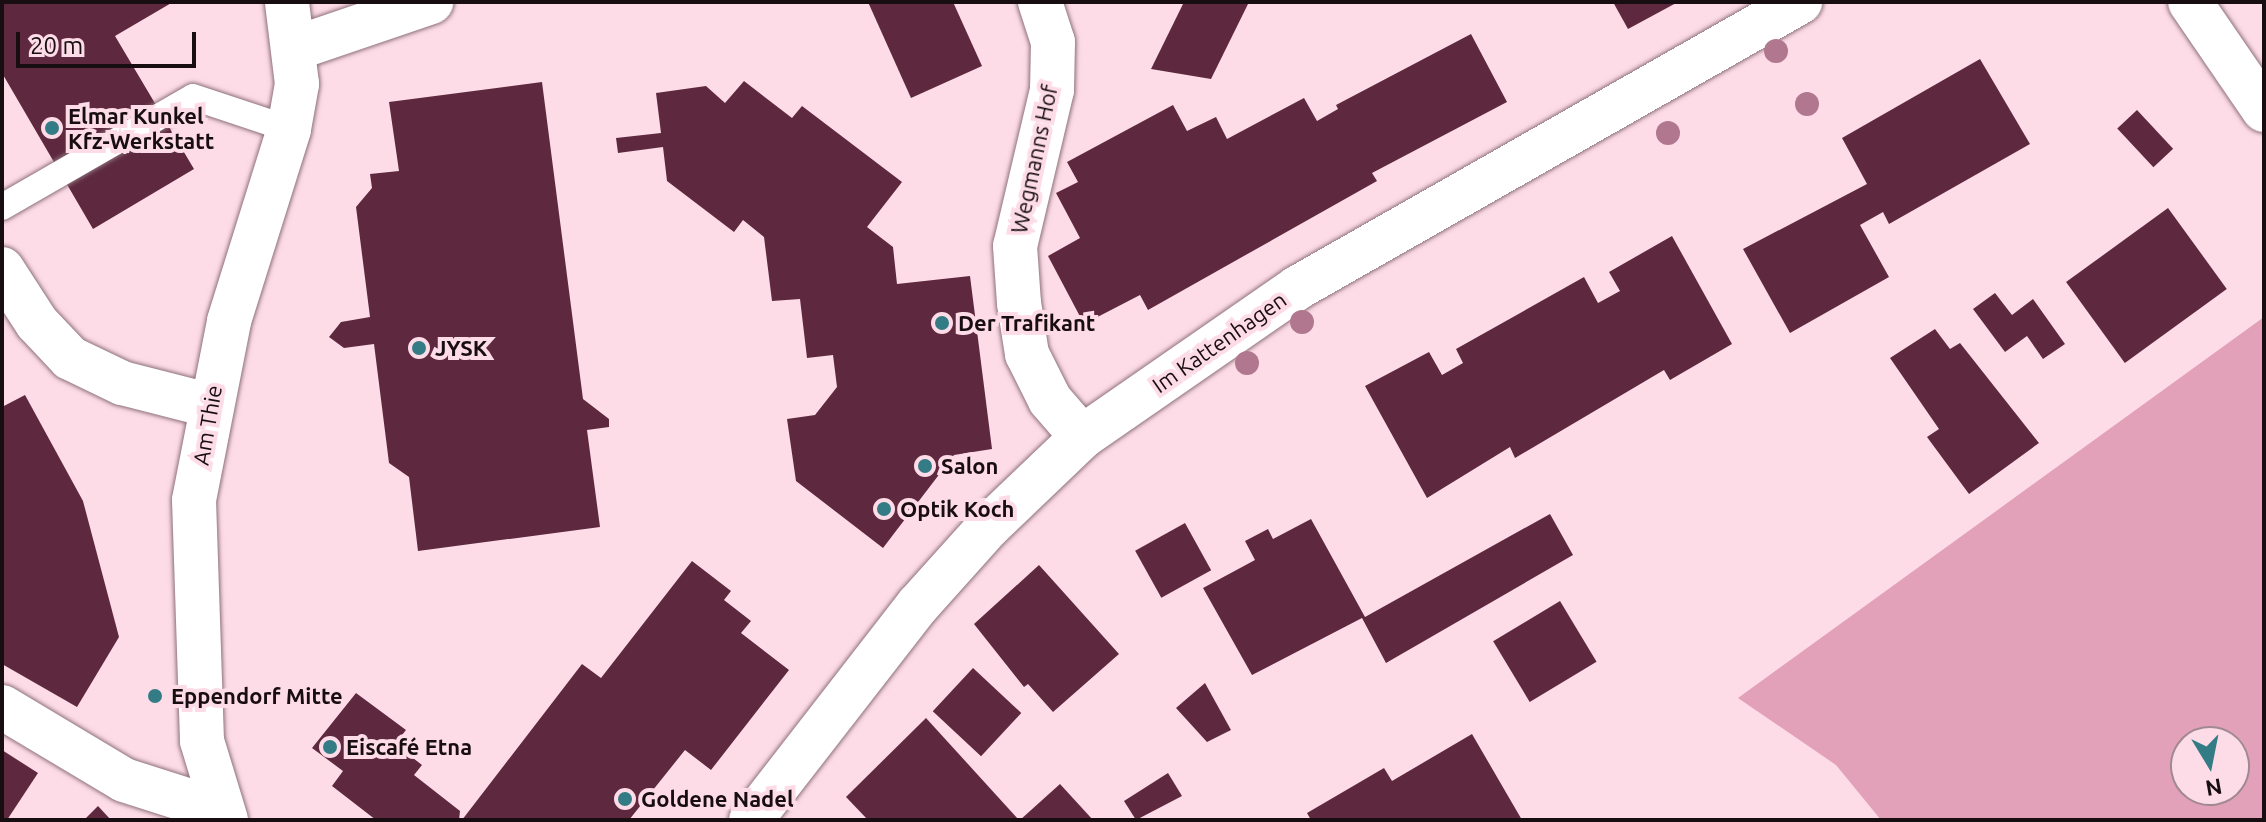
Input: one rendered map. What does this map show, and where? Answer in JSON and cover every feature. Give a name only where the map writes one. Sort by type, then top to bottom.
[{"type":"street","name":"Am Thie","points":[[223,816],[202,741],[195,630],[194,500],[208,405],[229,321],[289,129],[297,84],[296,48],[287,2]]},
{"type":"street","points":[[296,48],[431,2]]},
{"type":"street","name":"Im Kattenhagen","points":[[751,820],[918,605],[989,526],[1082,437],[1297,288],[1800,2]]},
{"type":"street","points":[[2190,2],[2264,110]]},
{"type":"street","name":"Wegmanns Hof","points":[[1045,4],[1053,42],[1052,90],[1015,246],[1019,303],[1027,354],[1050,400],[1082,437]]},
{"type":"street","points":[[2,269],[37,323],[70,358],[122,383],[208,405]]},
{"type":"street","name":"Am Thie","points":[[2,707],[124,780],[223,816]]},
{"type":"lane","points":[[2,207],[193,97],[289,129]]},
{"type":"shaded area","points":[[2264,317],[2264,820],[1881,820],[1836,765],[1738,698]]},
{"type":"building","points":[[2,2],[173,2],[115,36],[194,169],[93,229],[2,73]]},
{"type":"building","points":[[868,2],[953,2],[982,66],[911,98]]},
{"type":"building","points":[[1184,2],[1249,2],[1211,79],[1151,69]]},
{"type":"building","points":[[1613,2],[1678,2],[1628,29]]},
{"type":"building","points":[[1471,34],[1507,102],[1372,173],[1377,181],[1148,310],[1140,295],[1084,324],[1048,256],[1080,238],[1056,193],[1078,182],[1067,162],[1173,105],[1187,131],[1216,117],[1227,139],[1304,98],[1317,121],[1338,109],[1336,105]]},
{"type":"building","points":[[1980,59],[2030,144],[1889,224],[1883,212],[1860,225],[1889,277],[1790,333],[1743,249],[1867,184],[1842,138]]},
{"type":"building","points":[[744,81],[792,118],[802,106],[902,182],[867,227],[893,247],[897,284],[970,276],[992,449],[954,455],[883,548],[796,481],[787,419],[815,415],[837,387],[833,355],[807,358],[800,299],[772,301],[764,237],[743,220],[734,232],[667,181],[663,147],[618,153],[616,138],[661,133],[656,93],[706,86],[725,103]]},
{"type":"building","points":[[542,82],[583,399],[609,419],[609,427],[587,430],[600,527],[418,551],[409,477],[389,463],[374,344],[344,348],[329,337],[341,322],[370,317],[356,207],[372,188],[370,174],[399,171],[389,102]]},
{"type":"building","points":[[2137,110],[2173,149],[2153,167],[2117,128]]},
{"type":"building","points":[[2168,208],[2227,289],[2125,363],[2066,282]]},
{"type":"building","points":[[1672,236],[1732,344],[1670,380],[1664,370],[1515,458],[1510,447],[1427,498],[1365,386],[1429,352],[1442,375],[1463,363],[1456,349],[1584,277],[1598,303],[1620,291],[1609,272]]},
{"type":"building","points":[[1995,293],[2012,315],[2033,299],[2065,344],[2043,359],[2027,336],[2005,352],[1973,309]]},
{"type":"building","points":[[1935,329],[1950,349],[1960,343],[2039,443],[1969,494],[1927,437],[1939,429],[1890,358]]},
{"type":"building","points":[[25,395],[83,501],[119,637],[77,707],[2,664],[2,407]]},
{"type":"building","points":[[1550,514],[1573,555],[1386,663],[1362,618],[1252,675],[1203,588],[1255,560],[1245,541],[1268,529],[1273,539],[1311,519],[1365,617]]},
{"type":"building","points":[[1185,523],[1211,570],[1161,598],[1135,551]]},
{"type":"building","points":[[692,561],[731,591],[724,600],[751,621],[741,633],[789,670],[711,770],[685,750],[629,820],[462,820],[582,664],[601,678]]},
{"type":"building","points":[[1039,565],[1119,654],[1053,712],[1028,684],[1024,687],[974,624]]},
{"type":"building","points":[[1560,601],[1597,662],[1530,702],[1493,641]]},
{"type":"building","points":[[973,668],[1021,713],[981,756],[933,711]]},
{"type":"building","points":[[1205,683],[1231,730],[1207,742],[1176,708]]},
{"type":"building","points":[[356,693],[406,730],[395,744],[422,765],[414,775],[460,811],[459,820],[376,820],[332,786],[343,771],[312,748]]},
{"type":"building","points":[[926,718],[1019,820],[868,820],[846,797]]},
{"type":"building","points":[[1472,734],[1522,820],[1311,820],[1307,813],[1384,768],[1392,781]]},
{"type":"building","points":[[2,750],[38,773],[7,820],[2,820]]},
{"type":"building","points":[[1168,773],[1182,796],[1136,820],[1124,801]]},
{"type":"building","points":[[1060,784],[1093,820],[1020,820]]},
{"type":"building","points":[[98,806],[111,820],[84,820]]},
{"type":"place","name":"Elmar Kunkel Kfz-Werkstatt","points":[[52,128]]},
{"type":"place","name":"Der Trafikant","points":[[942,323]]},
{"type":"place","name":"JYSK","points":[[419,348]]},
{"type":"place","name":"Salon","points":[[925,466]]},
{"type":"place","name":"Optik Koch","points":[[884,509]]},
{"type":"place","name":"Eppendorf Mitte","points":[[155,696]]},
{"type":"place","name":"Eiscafé Etna","points":[[330,747]]},
{"type":"place","name":"Goldene Nadel","points":[[625,799]]}]
